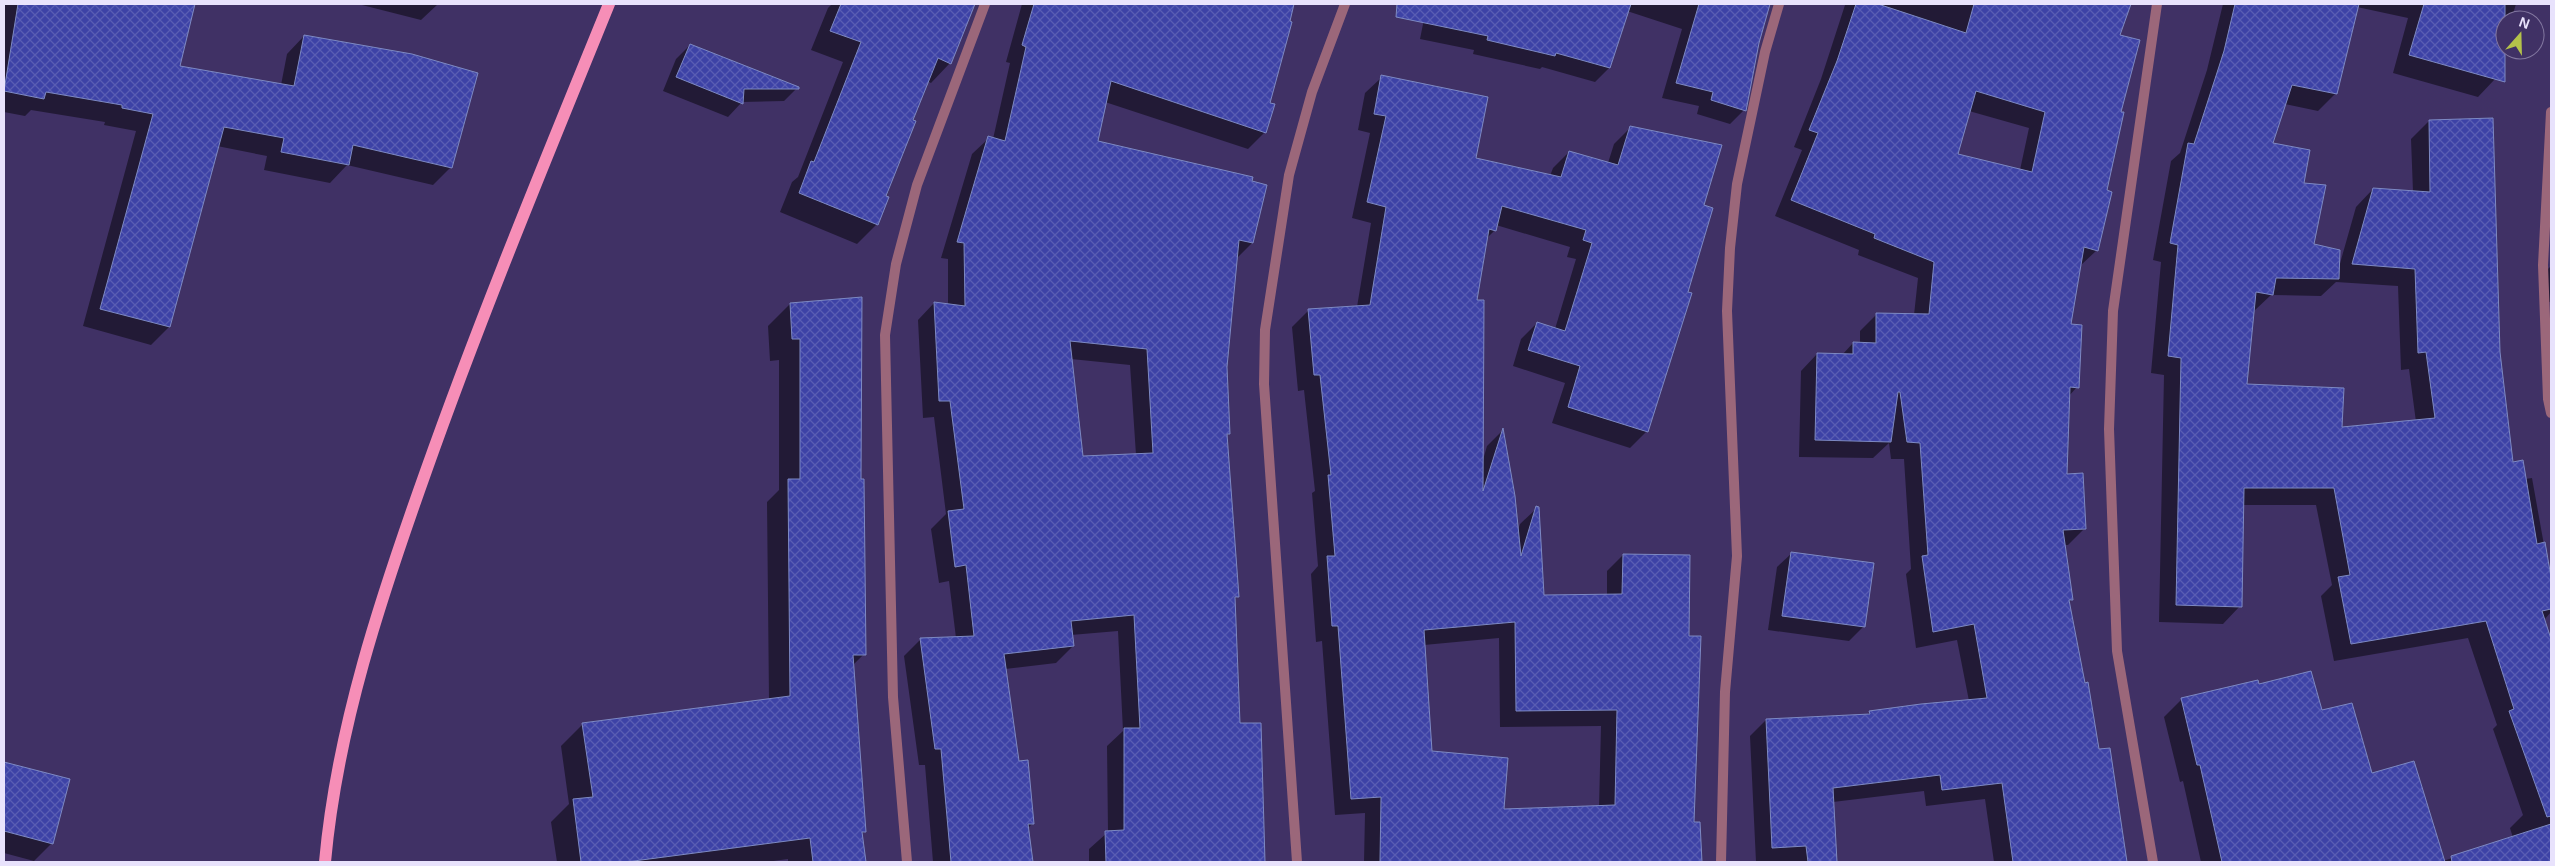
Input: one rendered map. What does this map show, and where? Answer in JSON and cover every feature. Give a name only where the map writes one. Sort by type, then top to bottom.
[{"type":"main road","points":[[325,862],[328,823],[349,718],[394,562],[450,404],[506,257],[609,4]]},
{"type":"street","points":[[907,862],[893,697],[885,335],[896,264],[917,185],[985,4]]},
{"type":"street","points":[[1297,862],[1264,384],[1265,330],[1289,175],[1312,92],[1345,4]]},
{"type":"street","points":[[1721,862],[1725,692],[1737,556],[1727,311],[1730,248],[1737,184],[1765,52],[1779,4]]},
{"type":"street","points":[[2153,862],[2118,651],[2109,429],[2113,311],[2157,4]]},
{"type":"street","points":[[2551,112],[2543,265],[2548,399],[2551,413]]},
{"type":"building","points":[[18,4],[195,4],[180,66],[294,86],[304,35],[412,54],[478,73],[452,168],[353,145],[349,165],[281,152],[284,138],[224,127],[170,327],[100,309],[153,114],[122,108],[122,105],[46,92],[44,99],[4,91]]},
{"type":"building","points":[[841,4],[975,4],[951,64],[938,58],[913,120],[916,121],[886,196],[889,197],[878,225],[799,193],[811,161],[814,162],[861,42],[830,31]]},
{"type":"building","points":[[1034,4],[1294,4],[1290,21],[1292,22],[1270,103],[1275,104],[1266,133],[1111,81],[1098,141],[1253,177],[1252,181],[1267,185],[1253,243],[1239,240],[1227,367],[1230,434],[1227,434],[1239,597],[1235,597],[1240,723],[1261,723],[1265,862],[1106,862],[1105,831],[1124,830],[1124,728],[1140,728],[1134,615],[1071,621],[1074,646],[1004,654],[1019,761],[1028,760],[1034,824],[1028,824],[1033,862],[951,862],[941,749],[935,749],[920,638],[974,636],[966,565],[955,567],[948,511],[964,509],[950,401],[939,401],[934,302],[965,306],[964,243],[957,242],[988,136],[1005,141],[1026,47],[1022,45]],"holes":[[[1070,341],[1147,349],[1153,453],[1083,456]]]},
{"type":"building","points":[[1397,4],[1631,4],[1610,68],[1556,53],[1555,56],[1487,40],[1488,36],[1396,17]]},
{"type":"building","points":[[1699,4],[1770,4],[1759,43],[1746,111],[1711,100],[1713,92],[1676,83]]},
{"type":"building","points":[[1856,4],[1878,4],[1966,33],[1974,4],[2131,4],[2120,35],[2140,40],[2121,112],[2124,112],[2107,190],[2112,192],[2098,251],[2084,247],[2071,324],[2082,325],[2079,388],[2070,387],[2067,474],[2083,473],[2086,529],[2063,530],[2073,600],[2069,600],[2085,683],[2088,682],[2099,749],[2110,748],[2127,862],[2013,862],[2002,783],[1942,790],[1940,775],[1833,788],[1837,862],[1808,862],[1806,846],[1772,848],[1766,719],[1870,714],[1869,711],[1987,698],[1974,624],[1933,632],[1922,556],[1928,555],[1920,443],[1907,442],[1900,392],[1898,392],[1891,442],[1815,440],[1817,353],[1853,354],[1853,342],[1876,343],[1876,313],[1929,314],[1934,262],[1874,238],[1875,234],[1791,200],[1818,133],[1809,130],[1837,61]],"holes":[[[1976,91],[2045,112],[2032,172],[1958,154]]]},
{"type":"building","points":[[2235,4],[2359,4],[2337,94],[2292,85],[2273,143],[2310,150],[2304,183],[2326,185],[2314,244],[2340,250],[2339,279],[2276,278],[2273,295],[2256,292],[2247,384],[2344,388],[2342,427],[2435,418],[2426,352],[2418,353],[2415,269],[2352,264],[2373,188],[2430,192],[2429,120],[2493,118],[2500,352],[2513,462],[2523,460],[2537,544],[2545,542],[2551,577],[2551,609],[2542,611],[2551,639],[2551,816],[2547,817],[2509,711],[2514,709],[2486,621],[2351,644],[2338,577],[2350,575],[2334,488],[2244,488],[2242,607],[2176,605],[2181,358],[2168,356],[2178,245],[2170,243],[2188,143],[2194,144],[2224,51]]},
{"type":"building","points":[[2424,4],[2505,4],[2505,10],[2495,10],[2495,60],[2505,60],[2505,82],[2409,55]]},
{"type":"building","points":[[690,44],[799,87],[799,89],[744,89],[743,104],[676,77]]},
{"type":"building","points":[[1381,75],[1488,97],[1476,158],[1561,177],[1569,151],[1618,165],[1630,126],[1722,145],[1704,205],[1713,208],[1688,292],[1692,293],[1648,432],[1568,407],[1580,366],[1528,350],[1537,322],[1565,331],[1592,243],[1583,240],[1586,230],[1502,206],[1496,231],[1489,229],[1477,300],[1484,300],[1483,491],[1503,428],[1515,496],[1521,556],[1536,506],[1539,507],[1544,595],[1622,594],[1623,554],[1690,555],[1689,636],[1701,636],[1694,822],[1700,822],[1702,862],[1380,862],[1381,797],[1351,799],[1338,626],[1332,626],[1327,556],[1335,556],[1328,475],[1331,475],[1320,375],[1314,375],[1308,309],[1370,305],[1386,207],[1367,202],[1386,116],[1374,114]],"holes":[[[1515,622],[1516,711],[1617,710],[1615,805],[1504,809],[1508,758],[1432,751],[1424,630]]]},
{"type":"building","points":[[862,297],[861,479],[864,479],[866,655],[853,655],[866,832],[862,832],[866,862],[813,862],[810,838],[626,862],[581,862],[573,799],[593,797],[582,723],[790,696],[788,479],[800,479],[800,339],[792,339],[790,303]]},
{"type":"building","points":[[1791,552],[1874,563],[1865,627],[1782,616]]},
{"type":"building","points":[[2311,671],[2322,710],[2352,703],[2372,773],[2414,761],[2445,862],[2222,862],[2200,765],[2197,765],[2181,698],[2258,680],[2259,684]]},
{"type":"building","points":[[4,762],[70,779],[53,844],[4,831]]},
{"type":"building","points":[[2551,824],[2551,862],[2452,862],[2451,856]]}]
